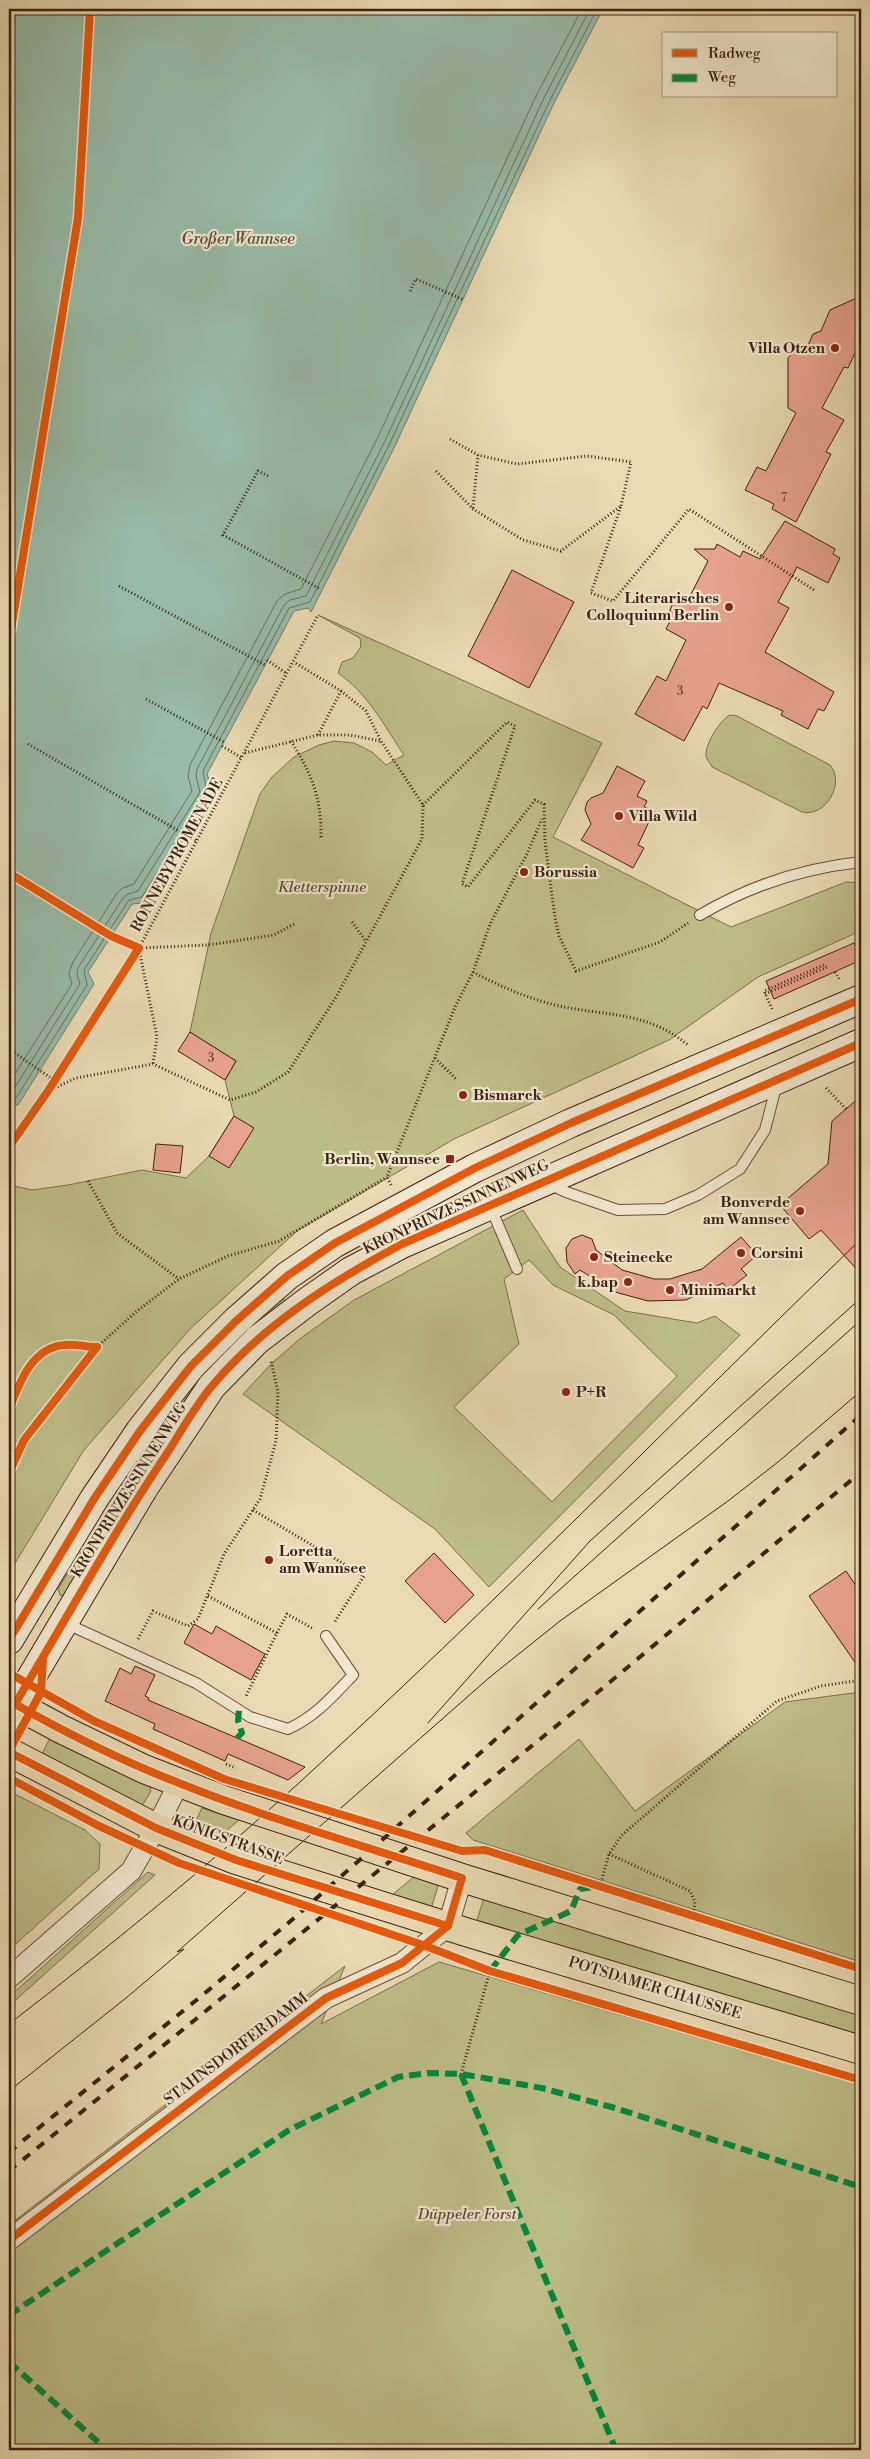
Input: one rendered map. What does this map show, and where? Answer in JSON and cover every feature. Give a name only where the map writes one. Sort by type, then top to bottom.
[{"type":"main road","name":"KRONPRINZESSINNENWEG","points":[[9,1640],[94,1499],[140,1431],[191,1366],[236,1321],[287,1276],[335,1243],[399,1206],[475,1168],[571,1123],[861,999]]},
{"type":"main road","name":"KRONPRINZESSINNENWEG","points":[[11,1707],[64,1622],[143,1488],[212,1386],[257,1340],[352,1271],[402,1244],[861,1043]]},
{"type":"main road","points":[[475,1168],[490,1205]]},
{"type":"main road","points":[[31,1603],[64,1622]]},
{"type":"main road","points":[[11,1707],[178,1783],[224,1800],[462,1878],[861,2001]]},
{"type":"main road","name":"KÖNIGSTRASSE","points":[[9,1752],[156,1828],[236,1860],[448,1926]]},
{"type":"main road","name":"POTSDAMER CHAUSSEE","points":[[448,1926],[861,2050]]},
{"type":"street","points":[[9,1978],[130,1871],[156,1828],[178,1783]]},
{"type":"street","points":[[448,1926],[462,1878]]},
{"type":"street","name":"STAHNSDORFER DAMM","points":[[9,2240],[326,1998],[402,1962],[448,1926]]},
{"type":"lane","points":[[700,915],[726,900],[780,878],[840,864],[861,862]]},
{"type":"lane","points":[[544,1182],[566,1192],[618,1210],[666,1209],[698,1195],[740,1169],[765,1130],[778,1079]]},
{"type":"lane","points":[[490,1205],[518,1269]]},
{"type":"lane","points":[[64,1622],[196,1683],[264,1724],[288,1729],[304,1722],[321,1709],[353,1675],[326,1636]]},
{"type":"path","points":[[410,291],[416,279],[464,300]]},
{"type":"path","points":[[450,439],[478,455],[517,464],[587,456],[631,462],[621,506],[591,592],[613,602],[689,509],[814,590]]},
{"type":"path","points":[[473,509],[478,455]]},
{"type":"path","points":[[268,476],[258,470],[223,536],[320,590]]},
{"type":"path","points":[[436,470],[473,509],[523,540],[561,551],[621,506]]},
{"type":"path","points":[[119,586],[265,665]]},
{"type":"path","points":[[267,660],[288,674]]},
{"type":"path","points":[[48,1091],[76,1078],[153,1064],[230,1100],[256,1092],[288,1072],[336,997],[422,839],[423,806],[381,741],[366,711],[341,691],[294,662]]},
{"type":"path","points":[[318,735],[341,691]]},
{"type":"path","points":[[146,699],[224,742]]},
{"type":"path","points":[[423,806],[506,722],[515,726],[462,884],[468,887],[535,800],[544,804],[543,816],[559,936],[576,971],[660,942],[700,915]]},
{"type":"path","points":[[245,753],[318,735],[350,735],[381,741]]},
{"type":"path","points":[[291,741],[310,772],[313,781],[321,816],[321,838]]},
{"type":"path","points":[[28,744],[198,842]]},
{"type":"path","points":[[222,746],[242,758]]},
{"type":"path","points":[[9,1473],[24,1440],[97,1348],[137,1311],[179,1279],[228,1256],[279,1241],[387,1177],[455,1007],[473,972],[491,922],[527,854],[543,816]]},
{"type":"path","points":[[9,873],[111,936],[139,948],[208,945],[274,935],[294,924]]},
{"type":"path","points":[[352,922],[366,940]]},
{"type":"path","points":[[139,948],[157,1037],[153,1064]]},
{"type":"path","points":[[765,992],[827,966]]},
{"type":"path","points":[[473,972],[505,989],[552,1004],[595,1013],[626,1015],[655,1024],[681,1039],[709,1063]]},
{"type":"path","points":[[9,1049],[54,1081]]},
{"type":"path","points":[[435,1058],[456,1079]]},
{"type":"path","points":[[826,1088],[846,1109]]},
{"type":"path","points":[[387,1177],[399,1206]]},
{"type":"path","points":[[88,1181],[118,1233],[179,1279]]},
{"type":"path","points":[[9,1410],[25,1372],[43,1352],[65,1345],[97,1348]]},
{"type":"path","points":[[130,1652],[153,1611],[188,1626],[198,1619],[224,1554],[260,1499],[276,1441],[278,1392]]},
{"type":"path","points":[[239,1710],[287,1614],[326,1636],[364,1576],[253,1510]]},
{"type":"path","points":[[208,1596],[277,1634]]},
{"type":"path","points":[[600,1886],[609,1854],[622,1836],[777,1701],[821,1686],[861,1680]]},
{"type":"path","points":[[226,1764],[236,1768]]},
{"type":"path","points":[[609,1854],[690,1891],[695,1902],[693,1916]]},
{"type":"path","points":[[461,2074],[490,1971]]},
{"type":"green space","name":"Kletterspinne","points":[[318,615],[602,743],[553,837],[731,927],[846,882],[861,883],[861,943],[856,933],[758,977],[669,1040],[454,1139],[297,1231],[190,1329],[84,1450],[9,1573],[9,1185],[32,1190],[68,1185],[142,1170],[186,1178],[209,1156],[234,1116],[225,1080],[236,1061],[190,1032],[211,933],[260,794],[271,778],[294,757],[319,745],[334,741],[354,743],[372,752],[386,765],[404,755],[367,700],[349,681],[338,673],[342,662],[353,658],[361,647],[360,638]]},
{"type":"green space","points":[[730,715],[737,716],[830,765],[836,781],[831,798],[825,805],[818,810],[802,812],[712,767],[706,756],[708,745],[718,727]]},
{"type":"green space","points":[[523,1210],[560,1267],[625,1311],[697,1323],[715,1316],[740,1335],[489,1587],[435,1529],[243,1394],[273,1362],[301,1338],[354,1300]],"holes":[[[529,1260],[553,1285],[614,1315],[677,1376],[552,1502],[454,1407],[519,1344],[504,1279]]]},
{"type":"green space","points":[[282,1297],[287,1303],[202,1379],[185,1400],[64,1596],[60,1595],[58,1589],[162,1421],[228,1346]]},
{"type":"green space","points":[[861,1692],[861,1962],[473,1840],[466,1833],[579,1739],[635,1811],[785,1702]]},
{"type":"green space","points":[[50,1738],[149,1784],[151,1791],[142,1806],[41,1756]]},
{"type":"green space","points":[[9,1791],[85,1830],[100,1844],[99,1869],[9,1950]]},
{"type":"green space","points":[[202,1808],[239,1820],[217,1839],[192,1829]]},
{"type":"green space","points":[[148,1872],[155,1875],[9,2006],[9,1997]]},
{"type":"green space","points":[[416,1875],[439,1883],[431,1909],[391,1896]]},
{"type":"green space","points":[[485,1895],[861,2012],[861,2041],[476,1923]]},
{"type":"green space","name":"Düppeler Forst","points":[[439,1962],[861,2085],[861,2450],[9,2450],[9,2225],[345,1966],[321,2024]]},
{"type":"water","name":"Großer Wannsee","points":[[9,9],[603,9],[554,103],[394,448],[311,612],[308,608],[294,611],[207,774],[213,792],[144,903],[132,904],[88,972],[94,984],[18,1105],[9,1104]]},
{"type":"building","points":[[861,296],[861,356],[855,353],[848,368],[844,367],[822,408],[844,420],[826,452],[831,454],[796,522],[772,509],[774,504],[745,490],[757,467],[766,471],[796,413],[788,408],[788,358],[792,353],[806,350],[813,334],[821,331],[830,310]]},
{"type":"building","points":[[785,521],[835,549],[833,554],[840,558],[828,583],[797,567],[778,602],[789,608],[765,652],[834,692],[824,711],[818,709],[808,729],[781,715],[783,711],[719,683],[707,709],[703,706],[684,741],[635,714],[657,676],[666,681],[686,640],[666,629],[670,621],[669,613],[672,605],[688,600],[708,561],[694,549],[715,549],[717,544],[740,557],[743,551],[760,559]]},
{"type":"building","points":[[512,570],[574,602],[529,688],[468,656]]},
{"type":"building","name":"Villa Wild","points":[[617,766],[645,781],[637,796],[647,801],[644,807],[654,811],[638,845],[644,848],[633,868],[581,840],[591,824],[585,810],[587,802],[591,798],[603,793]]},
{"type":"building","points":[[854,943],[861,960],[774,999],[766,981]]},
{"type":"building","points":[[190,1032],[236,1061],[225,1080],[178,1051]]},
{"type":"building","points":[[861,1096],[861,1274],[821,1230],[809,1239],[780,1205],[828,1164],[832,1121]]},
{"type":"building","points":[[234,1116],[254,1128],[229,1168],[209,1156]]},
{"type":"building","points":[[156,1144],[183,1146],[180,1173],[153,1170]]},
{"type":"building","points":[[582,1235],[592,1239],[596,1250],[622,1270],[654,1279],[670,1279],[702,1269],[741,1237],[757,1255],[741,1269],[747,1275],[728,1290],[723,1283],[686,1300],[648,1301],[615,1292],[580,1270],[575,1274],[567,1262],[566,1248],[572,1239]]},
{"type":"building","points":[[434,1553],[474,1595],[445,1623],[405,1581]]},
{"type":"building","points":[[846,1571],[861,1593],[861,1671],[809,1596]]},
{"type":"building","points":[[194,1624],[212,1634],[216,1626],[265,1654],[251,1680],[184,1643]]},
{"type":"building","points":[[135,1666],[155,1675],[145,1696],[149,1698],[148,1700],[305,1767],[288,1780],[228,1754],[225,1761],[153,1729],[155,1724],[105,1701],[120,1668],[131,1674]]},
{"type":"ferry route","points":[[9,642],[78,218],[90,9]]},
{"type":"tram line","points":[[9,2024],[84,1966],[229,1845],[372,1716],[513,1581],[861,1239]]},
{"type":"tram line","points":[[428,1723],[590,1541],[861,1298]]},
{"type":"tram line","points":[[538,1609],[861,1320]]},
{"type":"tram line","points":[[9,2091],[126,1998],[184,1949],[177,1952],[490,1677],[560,1621],[728,1501],[778,1462],[861,1391]]},
{"type":"railway","points":[[9,2152],[293,1919],[861,1415]]},
{"type":"railway","points":[[9,2171],[598,1692],[861,1472]]},
{"type":"marked path","points":[[237,1738],[242,1733],[238,1721],[239,1710]]},
{"type":"marked path","points":[[490,1971],[518,1935],[571,1911],[580,1889],[593,1887]]},
{"type":"marked path","points":[[9,2315],[289,2130],[398,2077],[429,2073],[461,2074],[542,2088],[615,2108],[861,2187]]},
{"type":"marked path","points":[[461,2074],[616,2450]]},
{"type":"marked path","points":[[9,2362],[107,2450]]},
{"type":"cycle path","points":[[9,642],[78,218],[90,9]]},
{"type":"cycle path","points":[[9,873],[111,936],[139,948],[48,1091],[9,1147]]},
{"type":"cycle path","points":[[9,1640],[94,1499],[140,1431],[191,1366],[236,1321],[287,1276],[335,1243],[475,1168],[571,1123],[861,999]]},
{"type":"cycle path","points":[[9,2240],[326,1998],[402,1963],[448,1926],[462,1878],[284,1821],[179,1783],[95,1746],[15,1704],[128,1514],[200,1402],[232,1364],[276,1324],[350,1273],[402,1244],[861,1043]]},
{"type":"cycle path","points":[[9,1410],[28,1368],[44,1352],[54,1347],[65,1345],[97,1347]]},
{"type":"cycle path","points":[[9,1473],[24,1440],[97,1347]]},
{"type":"cycle path","points":[[9,1751],[41,1692],[43,1659]]},
{"type":"cycle path","points":[[9,1673],[94,1721],[224,1779],[462,1851],[485,1850],[861,1969]]},
{"type":"cycle path","points":[[9,1752],[156,1828],[236,1860],[448,1926]]},
{"type":"cycle path","points":[[9,1778],[99,1826],[179,1863],[423,1945],[490,1971],[861,2080]]},
{"type":"place","name":"Villa Otzen","points":[[835,348]]},
{"type":"place","name":"Literarisches Colloquium Berlin","points":[[729,607]]},
{"type":"place","name":"Villa Wild","points":[[619,816]]},
{"type":"place","name":"Borussia","points":[[524,872]]},
{"type":"place","name":"Bismarck","points":[[463,1095]]},
{"type":"place","name":"Berlin, Wannsee","points":[[450,1159]]},
{"type":"place","name":"Bonverde am Wannsee","points":[[800,1211]]},
{"type":"place","name":"Corsini","points":[[741,1253]]},
{"type":"place","name":"Steinecke","points":[[594,1257]]},
{"type":"place","name":"k.bap","points":[[628,1282]]},
{"type":"place","name":"Minimarkt","points":[[670,1290]]},
{"type":"place","name":"P+R","points":[[566,1392]]},
{"type":"place","name":"Loretta am Wannsee","points":[[269,1560]]}]
